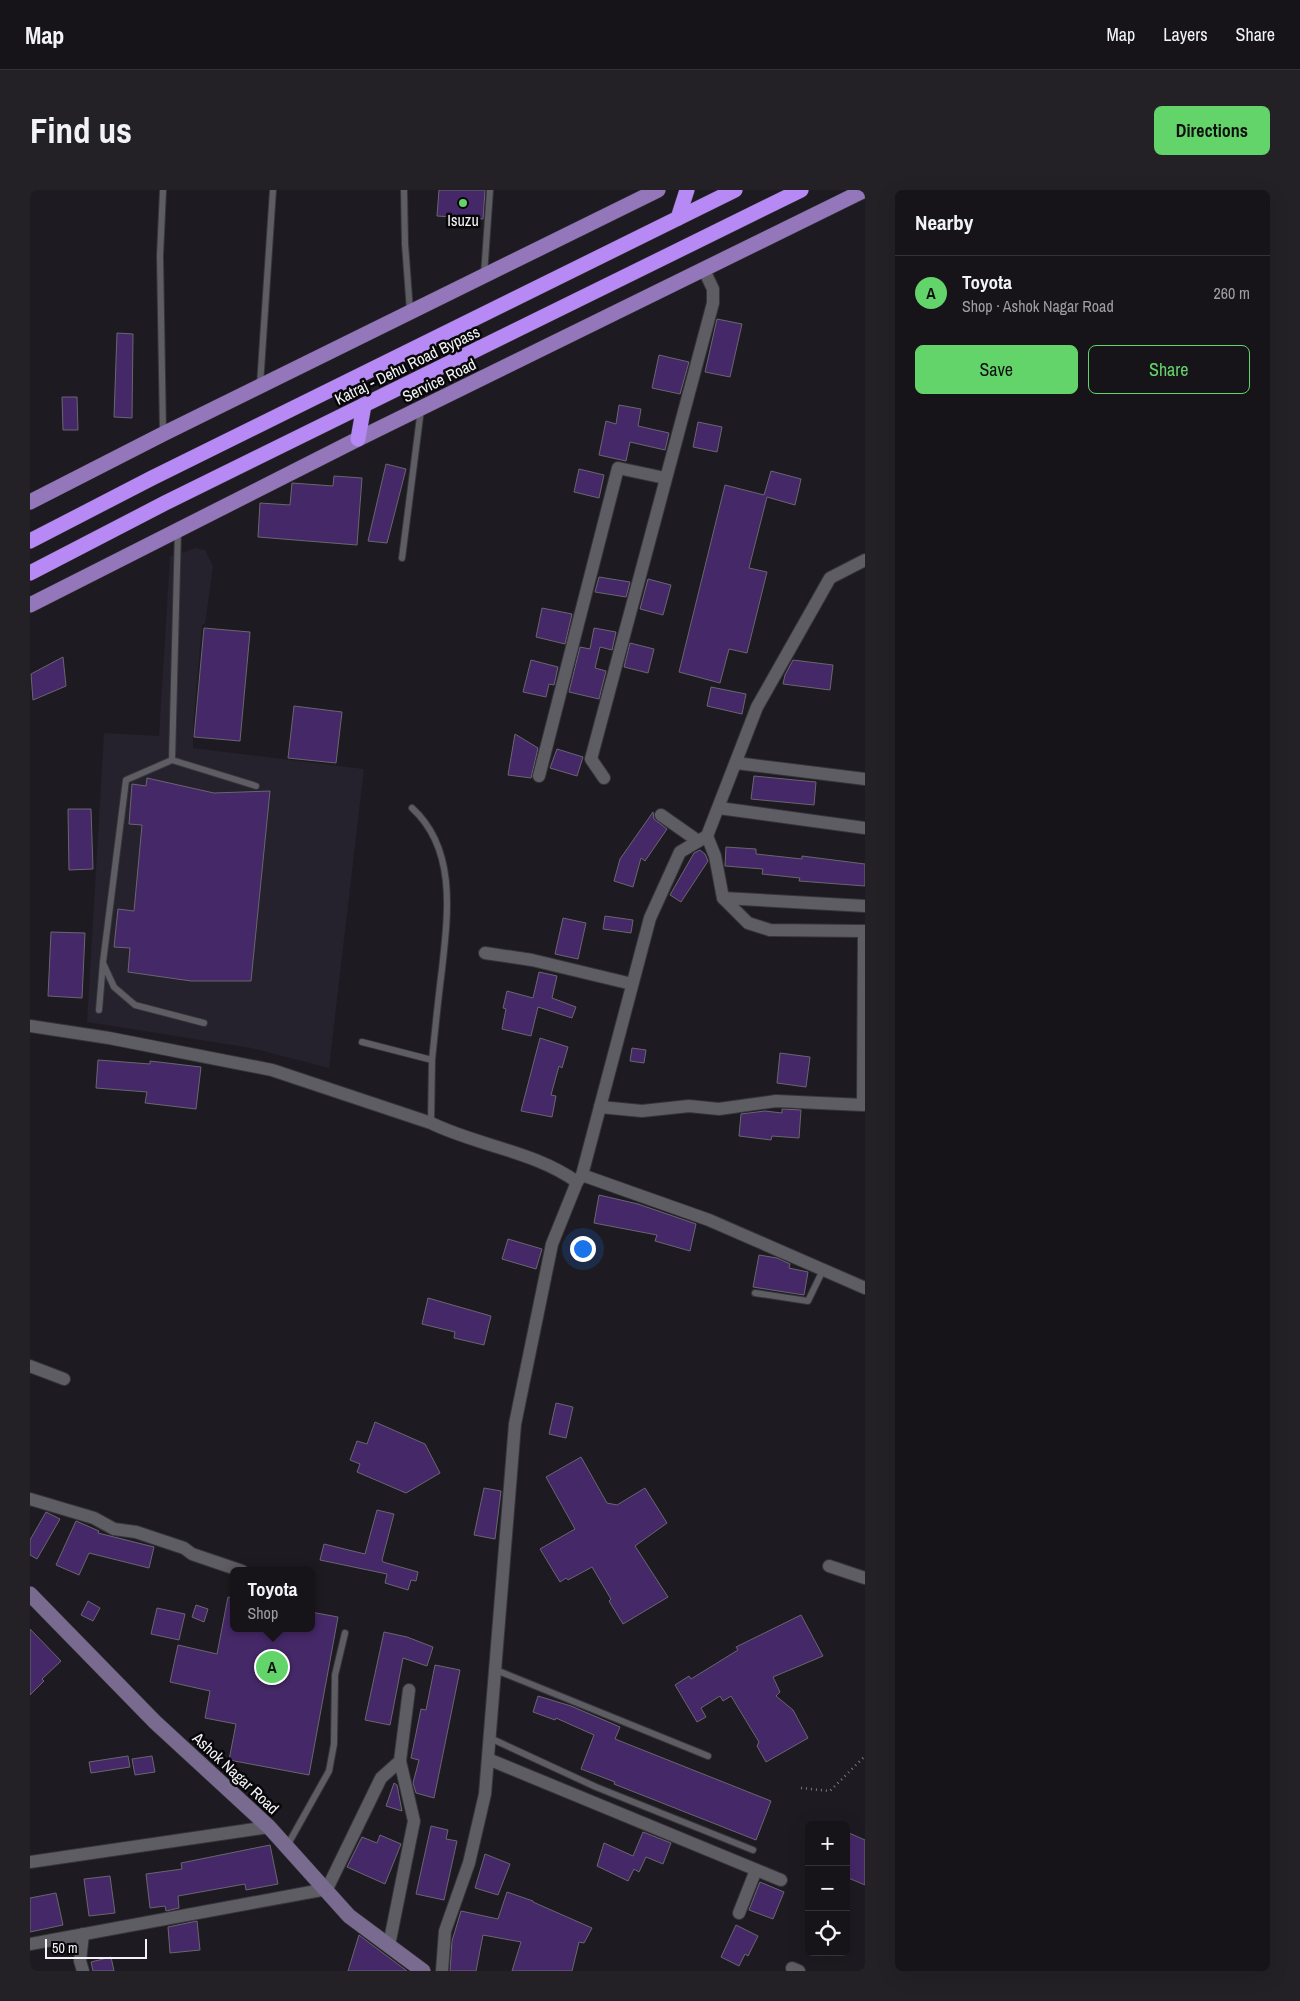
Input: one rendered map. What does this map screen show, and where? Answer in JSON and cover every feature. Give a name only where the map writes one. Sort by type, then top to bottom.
[{"type":"highway","points":[[678,218],[687,190]]},
{"type":"highway","name":"Katraj - Dehu Road Bypass","points":[[30,541],[152,478],[735,190]]},
{"type":"highway","name":"Katraj - Dehu Road Bypass","points":[[30,574],[165,504],[801,190]]},
{"type":"highway","points":[[358,439],[364,405]]},
{"type":"main road","name":"Service Road","points":[[30,605],[358,439],[865,190]]},
{"type":"main road","points":[[30,502],[163,434],[656,191]]},
{"type":"street","points":[[604,778],[591,759],[712,303],[713,288],[704,270]]},
{"type":"street","points":[[539,776],[618,468],[665,478]]},
{"type":"street","points":[[442,1971],[446,1931],[471,1854],[485,1794],[515,1424],[552,1244],[580,1178],[650,918],[680,852],[702,838],[719,808],[757,707],[830,578],[865,560]]},
{"type":"street","points":[[736,763],[865,779]]},
{"type":"street","points":[[719,808],[865,828]]},
{"type":"street","points":[[600,1107],[642,1111],[689,1106],[719,1109],[776,1101],[863,1105],[864,931],[770,930],[748,923],[723,898],[715,856],[702,838],[661,815]]},
{"type":"street","points":[[723,898],[865,906]]},
{"type":"street","points":[[486,953],[532,960],[632,984]]},
{"type":"street","points":[[30,1026],[272,1070],[431,1123],[452,1133],[580,1178],[709,1220],[865,1288]]},
{"type":"street","points":[[30,1366],[64,1379]]},
{"type":"street","points":[[30,1499],[94,1518],[114,1529],[136,1532],[184,1548],[192,1554],[230,1567]]},
{"type":"street","points":[[829,1566],[865,1578]]},
{"type":"street","name":"Ashok Nagar Road","points":[[30,1594],[155,1722],[269,1827],[327,1889],[349,1916],[424,1971]]},
{"type":"street","points":[[389,1945],[414,1821],[400,1761],[409,1690]]},
{"type":"street","points":[[488,1759],[781,1880]]},
{"type":"street","points":[[30,1944],[327,1889],[381,1778],[400,1761]]},
{"type":"street","points":[[30,1862],[269,1827]]},
{"type":"street","points":[[739,1913],[756,1870]]},
{"type":"street","points":[[82,1971],[80,1961],[83,1934]]},
{"type":"lane","points":[[163,190],[160,256],[163,434]]},
{"type":"lane","points":[[260,386],[273,190]]},
{"type":"lane","points":[[404,190],[405,244],[410,312]]},
{"type":"lane","points":[[484,276],[490,190]]},
{"type":"lane","points":[[402,558],[421,408]]},
{"type":"lane","points":[[172,760],[178,529]]},
{"type":"lane","points":[[99,1010],[103,962],[126,780],[172,760],[256,786]]},
{"type":"lane","points":[[412,808],[426,820],[434,837],[446,876],[448,918],[432,1060],[431,1123]]},
{"type":"lane","points":[[103,962],[114,987],[135,1006],[204,1023]]},
{"type":"lane","points":[[362,1042],[432,1060]]},
{"type":"lane","points":[[755,1293],[808,1301],[823,1270]]},
{"type":"lane","points":[[287,1847],[329,1771],[334,1744],[335,1676],[345,1633]]},
{"type":"lane","points":[[496,1670],[708,1756]]},
{"type":"lane","points":[[490,1738],[596,1787],[752,1850]]},
{"type":"path","points":[[801,1788],[830,1791],[865,1756]]},
{"type":"shaded area","points":[[195,548],[205,550],[213,566],[205,624],[202,625],[193,748],[364,769],[329,1068],[251,1048],[87,1022],[104,733],[159,736],[170,557]]},
{"type":"building","name":"Isuzu","points":[[439,190],[485,190],[483,219],[437,216]]},
{"type":"building","points":[[717,319],[742,324],[730,377],[705,372]]},
{"type":"building","points":[[117,333],[133,334],[132,418],[114,417]]},
{"type":"building","points":[[659,355],[689,362],[680,394],[652,388]]},
{"type":"building","points":[[62,397],[77,397],[78,430],[63,430]]},
{"type":"building","points":[[619,405],[641,409],[638,426],[669,433],[665,450],[630,442],[626,461],[599,455],[606,421],[616,424]]},
{"type":"building","points":[[698,422],[722,427],[717,452],[693,447]]},
{"type":"building","points":[[386,464],[406,469],[387,543],[368,541]]},
{"type":"building","points":[[579,469],[604,475],[599,498],[574,492]]},
{"type":"building","points":[[771,471],[801,479],[795,505],[767,497],[749,568],[767,572],[747,653],[729,649],[720,683],[679,672],[725,485],[764,495]]},
{"type":"building","points":[[334,476],[362,478],[357,545],[258,537],[260,503],[290,505],[292,483],[333,486]]},
{"type":"building","points":[[599,577],[630,582],[626,597],[595,592]]},
{"type":"building","points":[[648,579],[671,585],[663,615],[640,609]]},
{"type":"building","points":[[542,608],[572,614],[565,644],[536,637]]},
{"type":"building","points":[[204,628],[250,632],[240,741],[194,737]]},
{"type":"building","points":[[594,628],[616,632],[612,650],[600,647],[595,668],[606,671],[599,699],[569,692],[580,647],[590,649]]},
{"type":"building","points":[[630,643],[654,649],[648,673],[624,667]]},
{"type":"building","points":[[63,657],[66,686],[33,700],[31,674]]},
{"type":"building","points":[[531,660],[558,667],[554,685],[549,684],[546,697],[523,692]]},
{"type":"building","points":[[793,660],[833,665],[830,690],[783,684],[785,675]]},
{"type":"building","points":[[711,687],[746,694],[742,714],[707,706]]},
{"type":"building","points":[[294,706],[342,712],[336,763],[288,758]]},
{"type":"building","points":[[515,734],[538,748],[531,778],[508,775]]},
{"type":"building","points":[[557,749],[583,757],[577,776],[550,768]]},
{"type":"building","points":[[754,776],[816,782],[814,805],[751,799]]},
{"type":"building","points":[[147,778],[214,793],[270,791],[251,981],[191,981],[128,972],[130,948],[114,947],[118,909],[134,911],[142,825],[129,824],[132,784],[146,786]]},
{"type":"building","points":[[68,809],[91,809],[93,869],[69,870]]},
{"type":"building","points":[[653,812],[654,819],[667,829],[645,861],[641,858],[633,887],[614,881],[620,859]]},
{"type":"building","points":[[726,847],[756,849],[756,854],[802,859],[802,856],[865,864],[865,886],[799,881],[800,878],[762,874],[763,869],[725,866]]},
{"type":"building","points":[[700,850],[705,854],[708,861],[681,902],[670,895],[694,853]]},
{"type":"building","points":[[605,916],[633,920],[631,933],[603,929]]},
{"type":"building","points":[[563,918],[586,923],[578,959],[555,954]]},
{"type":"building","points":[[51,932],[85,933],[82,998],[48,996]]},
{"type":"building","points":[[539,972],[557,976],[552,998],[576,1007],[572,1018],[538,1007],[531,1036],[502,1029],[506,1009],[503,1008],[507,991],[533,998]]},
{"type":"building","points":[[540,1038],[568,1047],[562,1068],[559,1066],[551,1095],[556,1096],[552,1117],[521,1111]]},
{"type":"building","points":[[632,1048],[646,1050],[644,1063],[630,1061]]},
{"type":"building","points":[[780,1053],[810,1057],[806,1087],[777,1083]]},
{"type":"building","points":[[98,1060],[150,1064],[150,1061],[201,1067],[196,1109],[145,1103],[147,1092],[96,1088]]},
{"type":"building","points":[[782,1109],[801,1110],[799,1138],[772,1136],[771,1140],[739,1136],[741,1114],[765,1111],[782,1113]]},
{"type":"building","points":[[599,1195],[638,1204],[696,1224],[690,1251],[655,1241],[657,1235],[594,1223]]},
{"type":"building","points":[[508,1239],[542,1249],[536,1269],[502,1259]]},
{"type":"building","points":[[759,1255],[777,1258],[790,1264],[789,1268],[808,1272],[804,1295],[753,1287]]},
{"type":"building","points":[[428,1298],[491,1316],[484,1345],[454,1338],[455,1332],[422,1324]]},
{"type":"building","points":[[556,1403],[573,1407],[566,1438],[549,1434]]},
{"type":"building","points":[[375,1422],[425,1444],[440,1473],[406,1493],[357,1472],[360,1464],[350,1460],[357,1441],[367,1444]]},
{"type":"building","points":[[581,1457],[607,1503],[617,1505],[645,1488],[667,1523],[635,1546],[668,1597],[623,1624],[592,1567],[568,1580],[566,1578],[560,1582],[540,1549],[575,1529],[546,1477]]},
{"type":"building","points":[[484,1488],[501,1491],[495,1539],[474,1535]]},
{"type":"building","points":[[377,1510],[394,1514],[383,1562],[418,1572],[416,1581],[411,1580],[408,1590],[385,1583],[387,1574],[320,1560],[324,1544],[365,1554]]},
{"type":"building","points":[[46,1512],[60,1519],[37,1559],[30,1555],[30,1540]]},
{"type":"building","points":[[76,1521],[99,1531],[98,1533],[154,1547],[149,1568],[89,1553],[79,1575],[56,1565]]},
{"type":"building","points":[[228,1597],[230,1597],[230,1632],[315,1632],[315,1613],[338,1617],[309,1775],[229,1760],[236,1724],[205,1718],[210,1691],[170,1682],[178,1645],[217,1654]]},
{"type":"building","points":[[88,1601],[100,1608],[93,1621],[81,1615]]},
{"type":"building","points":[[196,1605],[208,1609],[204,1622],[192,1617]]},
{"type":"building","points":[[157,1608],[185,1614],[179,1640],[151,1634]]},
{"type":"building","points":[[801,1615],[823,1656],[773,1677],[780,1692],[776,1696],[793,1710],[808,1738],[766,1762],[757,1746],[759,1742],[731,1696],[723,1701],[720,1696],[701,1708],[706,1717],[697,1722],[675,1685],[689,1676],[691,1679],[738,1650],[736,1647]]},
{"type":"building","points":[[30,1629],[61,1661],[42,1679],[44,1681],[30,1695]]},
{"type":"building","points":[[384,1632],[407,1637],[433,1647],[427,1666],[403,1658],[390,1725],[365,1720]]},
{"type":"building","points":[[435,1665],[460,1670],[434,1798],[416,1793],[413,1783],[419,1760],[411,1758],[421,1709],[426,1710]]},
{"type":"building","points":[[538,1696],[571,1706],[620,1727],[615,1739],[771,1801],[756,1840],[581,1769],[594,1735],[556,1718],[555,1720],[533,1712]]},
{"type":"building","points":[[128,1756],[130,1767],[91,1773],[89,1762]]},
{"type":"building","points":[[152,1756],[155,1772],[135,1775],[132,1759]]},
{"type":"building","points":[[394,1783],[397,1785],[402,1811],[386,1806]]},
{"type":"building","points":[[431,1826],[448,1830],[446,1839],[457,1841],[444,1900],[416,1894]]},
{"type":"building","points":[[643,1832],[671,1843],[663,1864],[646,1857],[639,1872],[634,1869],[628,1881],[597,1866],[604,1843],[633,1856]]},
{"type":"building","points":[[850,1833],[865,1840],[865,1885],[850,1879]]},
{"type":"building","points":[[380,1835],[401,1844],[385,1884],[347,1867],[362,1837],[377,1843]]},
{"type":"building","points":[[270,1845],[278,1884],[246,1890],[245,1884],[178,1896],[179,1908],[166,1911],[165,1906],[150,1908],[146,1874],[182,1869],[181,1863]]},
{"type":"building","points":[[485,1854],[510,1864],[498,1895],[475,1888]]},
{"type":"building","points":[[110,1876],[115,1913],[89,1916],[84,1879]]},
{"type":"building","points":[[760,1882],[784,1892],[773,1919],[749,1910]]},
{"type":"building","points":[[507,1892],[533,1901],[592,1928],[584,1943],[579,1942],[572,1971],[512,1971],[521,1942],[483,1935],[476,1971],[450,1971],[452,1941],[461,1911],[498,1919]]},
{"type":"building","points":[[56,1893],[63,1925],[30,1932],[30,1898]]},
{"type":"building","points":[[197,1921],[200,1950],[170,1953],[168,1927]]},
{"type":"building","points":[[736,1925],[758,1936],[748,1956],[745,1954],[739,1966],[721,1957]]},
{"type":"building","points":[[359,1935],[407,1971],[348,1971]]},
{"type":"building","points":[[111,1957],[114,1971],[93,1971],[91,1962]]},
{"type":"place","name":"Isuzu","points":[[463,203]]},
{"type":"place","name":"Toyota","points":[[272,1667]]}]
